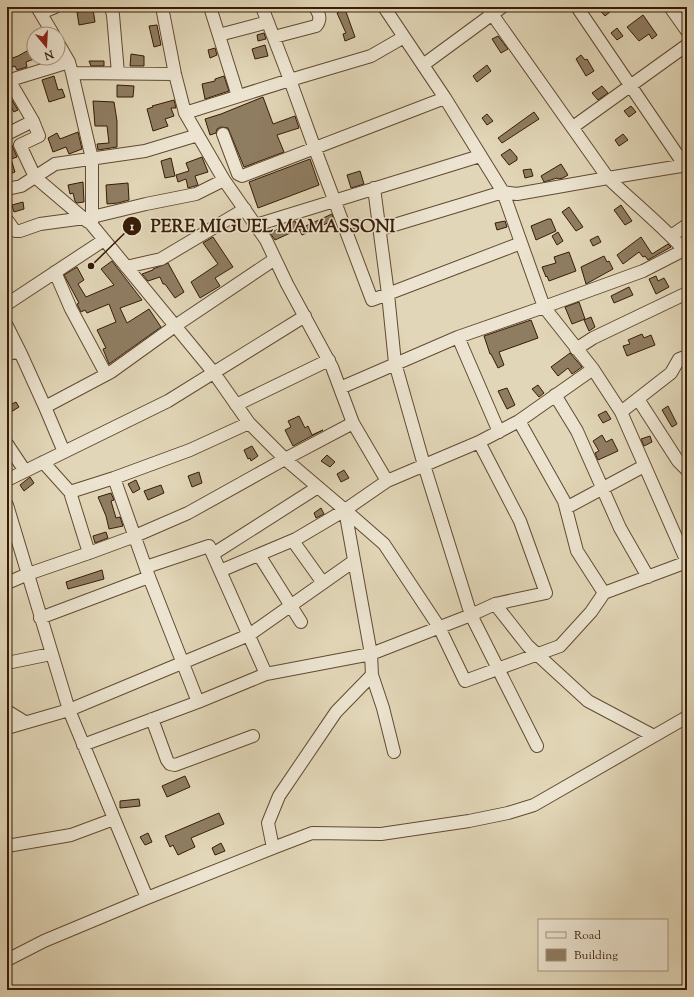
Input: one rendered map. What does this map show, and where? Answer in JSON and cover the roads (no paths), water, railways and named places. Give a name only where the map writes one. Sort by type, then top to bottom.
[{"type":"street","points":[[48,26],[39,10],[55,7]]},
{"type":"street","points":[[111,7],[118,73]]},
{"type":"street","points":[[162,7],[175,74],[185,113],[224,180],[266,240],[329,360],[353,423],[387,481]]},
{"type":"street","points":[[210,7],[238,96]]},
{"type":"street","points":[[262,7],[372,300],[521,243]]},
{"type":"street","points":[[274,37],[316,26],[320,21],[320,16],[315,7]]},
{"type":"street","points":[[175,74],[118,73],[70,68],[8,81],[33,121],[38,136],[20,145],[35,177],[89,220],[214,373],[249,423],[285,459],[384,544],[439,627],[465,681],[560,646],[591,612],[604,593],[687,562],[621,412],[592,369],[544,308],[503,192],[445,98],[384,7]]},
{"type":"street","points":[[381,229],[503,192],[517,194],[608,178],[686,167],[577,7]]},
{"type":"street","points":[[670,7],[687,32]]},
{"type":"street","points":[[340,388],[458,337],[544,308],[643,271],[686,251],[608,178],[493,9],[423,65]]},
{"type":"street","points":[[218,36],[268,22]]},
{"type":"street","points":[[185,113],[371,56],[404,37]]},
{"type":"street","points":[[573,127],[687,45]]},
{"type":"street","points":[[66,60],[70,68],[92,159],[89,220]]},
{"type":"street","points":[[223,134],[240,175],[242,176],[445,98]]},
{"type":"street","points":[[7,134],[33,121]]},
{"type":"street","points":[[7,189],[21,186],[54,164],[145,151],[198,135]]},
{"type":"street","points":[[256,225],[480,156]]},
{"type":"street","points":[[7,220],[15,231],[20,231],[40,224],[89,220],[146,204],[196,194],[224,180]]},
{"type":"street","points":[[374,188],[381,229],[395,363],[424,465],[470,615],[537,746]]},
{"type":"street","points":[[126,267],[161,259],[245,209]]},
{"type":"street","points":[[671,236],[687,225]]},
{"type":"street","points":[[8,299],[55,272],[104,240]]},
{"type":"street","points":[[45,407],[106,374],[275,259]]},
{"type":"street","points":[[55,272],[71,309],[106,374]]},
{"type":"street","points":[[576,348],[593,338],[687,293]]},
{"type":"street","points":[[7,480],[168,401],[305,316]]},
{"type":"street","points":[[7,326],[45,407],[64,452]]},
{"type":"street","points":[[458,337],[499,432]]},
{"type":"street","points":[[7,355],[14,352],[21,354]]},
{"type":"street","points":[[621,412],[671,373],[679,359],[687,356]]},
{"type":"street","points":[[236,405],[329,360]]},
{"type":"street","points":[[220,571],[293,540],[345,510],[387,481],[499,432],[519,421],[592,369]]},
{"type":"street","points":[[555,395],[577,431],[620,528],[648,577]]},
{"type":"street","points":[[638,399],[678,461],[687,470]]},
{"type":"street","points":[[519,421],[564,501],[576,551],[604,593]]},
{"type":"street","points":[[70,492],[114,478],[190,450],[249,423]]},
{"type":"street","points":[[7,583],[28,574],[135,536],[188,513],[353,423]]},
{"type":"street","points":[[83,744],[198,702],[266,674],[371,654],[495,604],[546,593],[520,521],[479,442]]},
{"type":"street","points":[[7,444],[25,471]]},
{"type":"street","points":[[43,462],[70,492],[89,553]]},
{"type":"street","points":[[566,508],[644,466]]},
{"type":"street","points":[[114,478],[147,572],[198,702]]},
{"type":"street","points":[[213,554],[318,487]]},
{"type":"street","points":[[7,505],[68,710],[147,898]]},
{"type":"street","points":[[345,510],[371,654],[372,675],[383,708],[394,752]]},
{"type":"street","points":[[293,540],[323,583]]},
{"type":"street","points":[[40,618],[209,546],[266,674]]},
{"type":"street","points":[[259,555],[301,622]]},
{"type":"street","points":[[7,728],[68,710],[249,635],[354,561]]},
{"type":"street","points":[[495,604],[528,646],[588,701],[654,736]]},
{"type":"street","points":[[7,663],[52,654]]},
{"type":"street","points":[[273,848],[268,822],[279,796],[336,712],[372,675]]},
{"type":"street","points":[[7,711],[25,722]]},
{"type":"street","points":[[7,960],[44,941],[147,898],[312,833],[381,834],[470,821],[508,813],[534,805],[687,717]]},
{"type":"street","points":[[152,719],[167,760],[170,764],[175,765],[253,736]]},
{"type":"street","points":[[7,846],[71,835],[114,819]]},
{"type":"place","name":"PERE MIGUEL MAMASSONI","points":[[91,266]]}]
